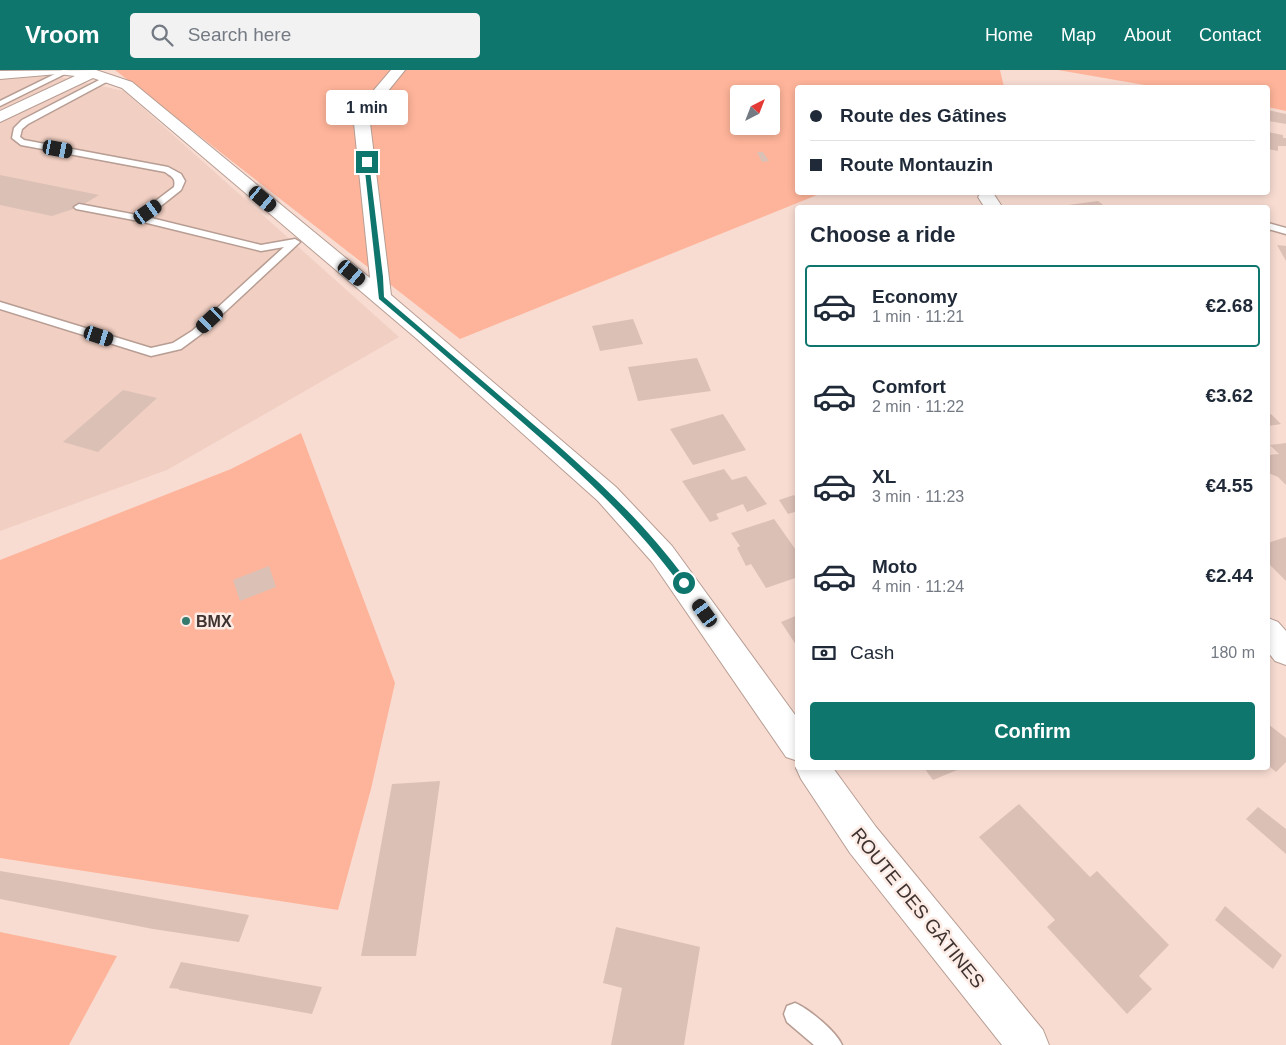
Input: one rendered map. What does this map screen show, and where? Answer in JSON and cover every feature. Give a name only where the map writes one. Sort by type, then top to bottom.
[{"type":"street","points":[[381,297],[362,123],[364,111],[398,70]]},
{"type":"street","points":[[0,76],[67,71],[99,74],[127,84],[301,240],[381,297],[607,494],[656,547],[716,628],[795,742]]},
{"type":"street","points":[[0,117],[99,74]]},
{"type":"street","points":[[1270,633],[1286,652]]},
{"type":"street","name":"ROUTE DES GÂTINES","points":[[813,770],[863,840],[1028,1045]]},
{"type":"lane","points":[[0,104],[67,71]]},
{"type":"lane","points":[[99,74],[25,122],[18,128],[16,138],[21,142],[168,170],[178,176],[180,181],[178,188],[139,218]]},
{"type":"lane","points":[[79,207],[139,218],[261,248],[301,240]]},
{"type":"lane","points":[[1270,226],[1286,230]]},
{"type":"lane","points":[[0,305],[151,352],[177,346],[196,332],[301,240]]},
{"type":"lane","points":[[795,1014],[831,1045]]},
{"type":"shaded area","points":[[115,70],[1000,70],[1004,85],[795,85],[795,195],[817,195],[460,339]]},
{"type":"shaded area","points":[[1058,70],[1286,70],[1286,111],[1270,107],[1270,85],[1144,85]]},
{"type":"shaded area","points":[[45,74],[124,91],[399,337],[167,470],[0,531],[0,78]]},
{"type":"shaded area","name":"BMX","points":[[301,433],[395,683],[371,789],[338,910],[0,858],[0,560],[231,469]]},
{"type":"shaded area","points":[[0,932],[117,956],[69,1045],[0,1045]]},
{"type":"building","points":[[1270,110],[1286,114],[1286,124],[1270,121]]},
{"type":"building","points":[[1270,132],[1283,135],[1283,138],[1286,138],[1286,146],[1278,146],[1278,151],[1270,149]]},
{"type":"building","points":[[757,152],[763,152],[769,161],[762,162]]},
{"type":"building","points":[[0,175],[99,195],[79,207],[52,216],[0,205]]},
{"type":"building","points":[[1098,201],[1103,205],[1068,205]]},
{"type":"building","points":[[1277,245],[1286,246],[1286,261]]},
{"type":"building","points":[[633,319],[643,344],[600,351],[592,326]]},
{"type":"building","points":[[697,358],[711,391],[638,401],[628,367]]},
{"type":"building","points":[[123,390],[157,398],[98,452],[63,442]]},
{"type":"building","points":[[723,414],[746,450],[693,465],[670,429]]},
{"type":"building","points":[[1271,414],[1281,424],[1270,426]]},
{"type":"building","points":[[1286,443],[1286,485],[1278,477],[1270,474],[1270,455],[1279,454],[1270,445]]},
{"type":"building","points":[[724,469],[732,480],[746,476],[767,504],[747,512],[743,504],[716,514],[719,519],[710,522],[682,481]]},
{"type":"building","points":[[794,495],[795,512],[788,514],[779,500]]},
{"type":"building","points":[[774,519],[795,549],[795,578],[766,588],[751,564],[746,566],[737,548],[740,546],[731,533]]},
{"type":"building","points":[[1286,537],[1286,581],[1270,565],[1270,542]]},
{"type":"building","points":[[269,566],[276,587],[240,601],[233,580]]},
{"type":"building","points":[[795,616],[795,643],[781,622]]},
{"type":"building","points":[[1270,726],[1286,738],[1286,762],[1276,772],[1270,767]]},
{"type":"building","points":[[926,770],[957,770],[933,780]]},
{"type":"building","points":[[440,781],[416,956],[361,956],[392,784]]},
{"type":"building","points":[[1019,804],[1090,877],[1097,871],[1169,945],[1139,976],[1152,989],[1127,1014],[1047,927],[1055,920],[979,837]]},
{"type":"building","points":[[1258,807],[1286,829],[1286,854],[1246,819]]},
{"type":"building","points":[[0,871],[249,915],[239,942],[153,929],[0,899]]},
{"type":"building","points":[[1225,906],[1282,955],[1273,969],[1215,920]]},
{"type":"building","points":[[616,927],[700,947],[684,1045],[611,1045],[622,988],[603,983]]},
{"type":"building","points":[[181,962],[322,987],[312,1014],[169,988]]},
{"type":"place","name":"BMX","points":[[186,621]]},
{"type":"route","points":[[367,162],[381,297],[607,494],[662,554],[684,583]]}]
